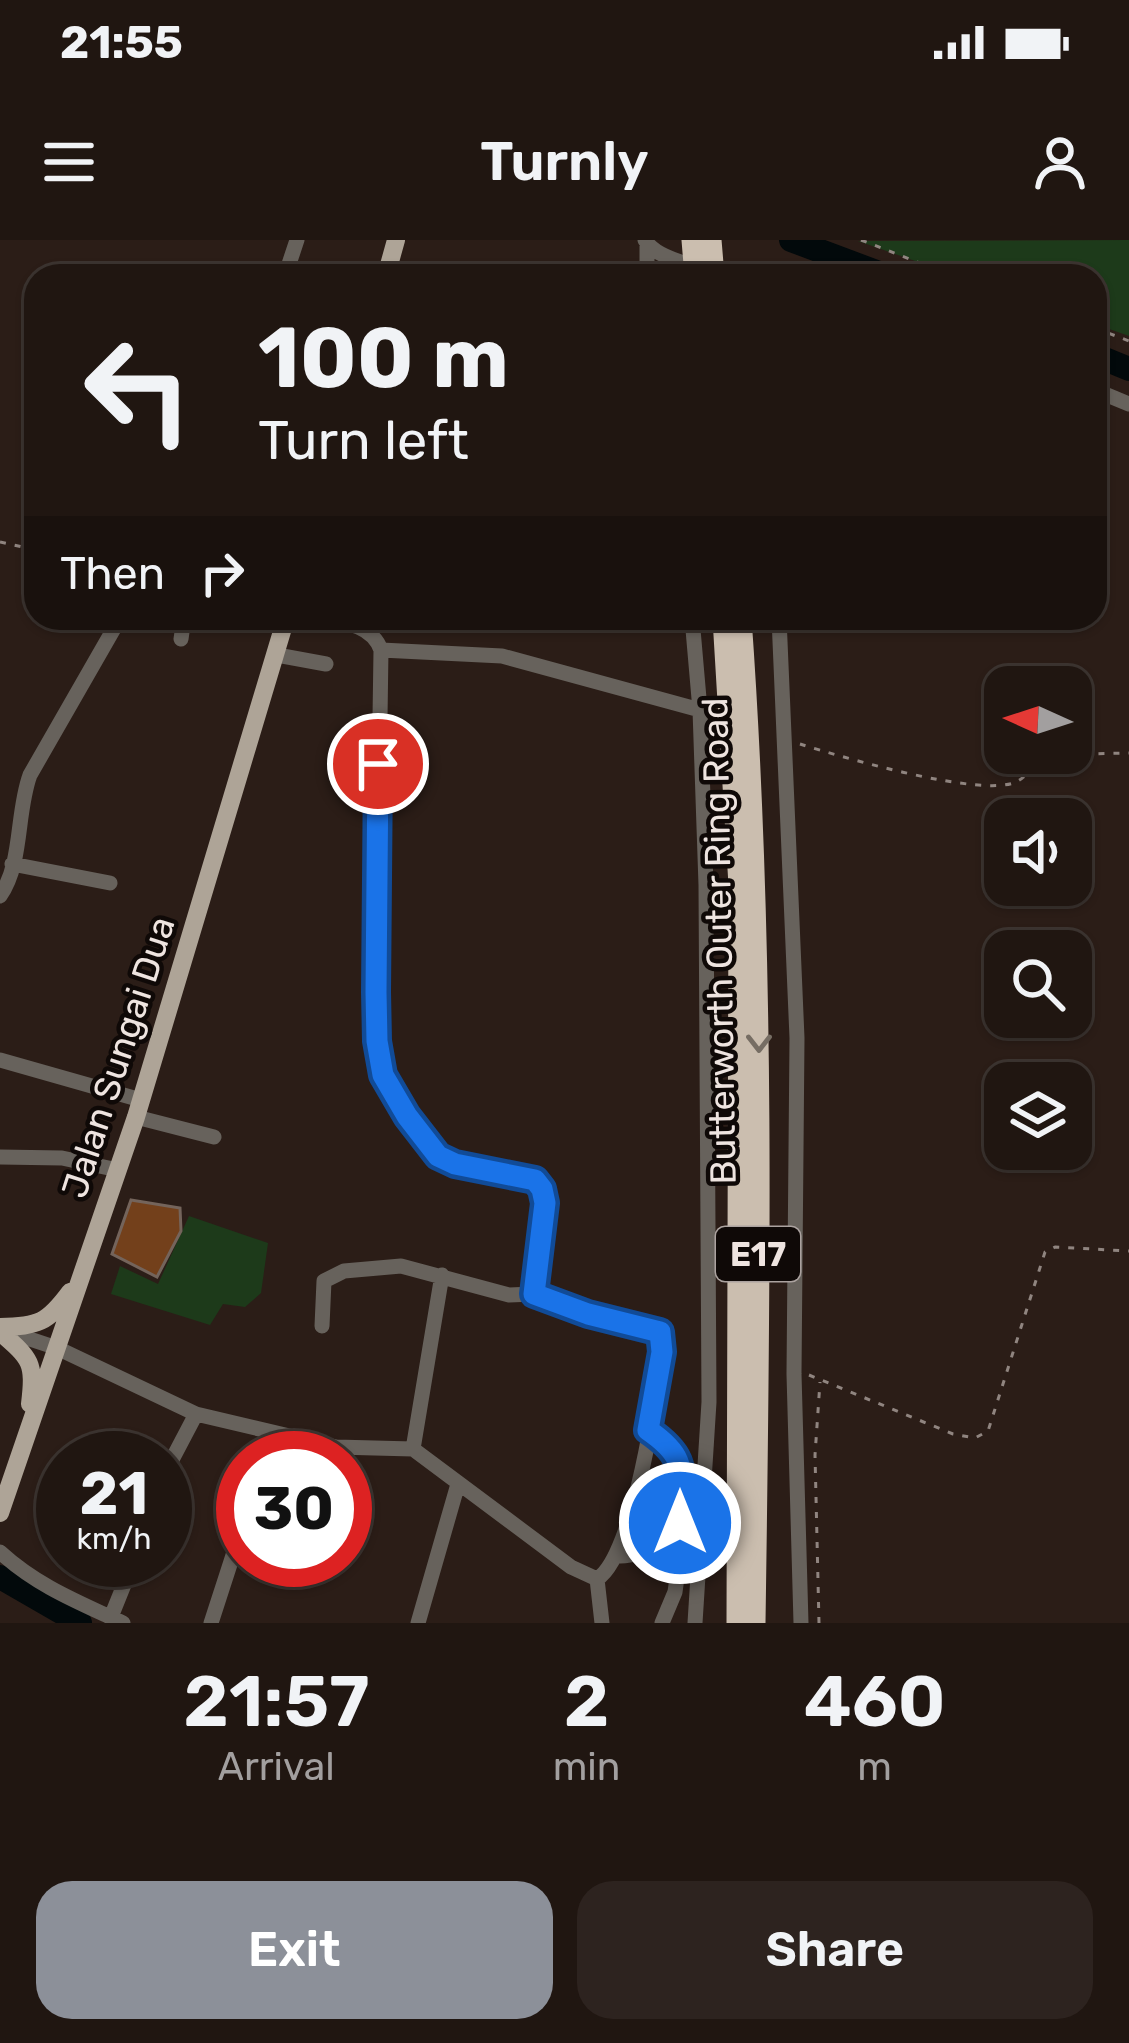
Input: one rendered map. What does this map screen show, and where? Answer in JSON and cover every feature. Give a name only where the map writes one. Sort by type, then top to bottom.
[{"type":"highway","name":"Butterworth Outer Ring Road","points":[[724,630],[748,885],[736,1623]]},
{"type":"highway","name":"Butterworth Outer Ring Road","points":[[742,630],[755,1623]]},
{"type":"main road","name":"Jalan Sungai Dua","points":[[0,1513],[138,1108],[283,630]]},
{"type":"main road","points":[[0,1330],[36,1326],[55,1312],[80,1278]]},
{"type":"main road","points":[[0,1330],[30,1358],[28,1432]]},
{"type":"street","points":[[646,243],[691,264]]},
{"type":"street","points":[[0,896],[8,884],[29,775],[113,630]]},
{"type":"street","points":[[181,639],[182,630]]},
{"type":"street","points":[[365,630],[378,640],[381,650],[376,992],[383,1075],[438,1156],[455,1164],[535,1180],[542,1189],[545,1203],[534,1294]]},
{"type":"street","points":[[693,630],[706,885],[710,1402],[695,1623]]},
{"type":"street","points":[[779,630],[797,1038],[794,1374],[801,1623]]},
{"type":"street","points":[[381,650],[502,656],[700,710]]},
{"type":"street","points":[[277,655],[326,664]]},
{"type":"street","points":[[12,864],[110,883]]},
{"type":"street","points":[[0,1060],[214,1138]]},
{"type":"street","points":[[0,1157],[62,1158],[118,1170]]},
{"type":"street","points":[[322,1326],[326,1276],[401,1266],[509,1295],[534,1294],[660,1332],[662,1352],[630,1521],[609,1572],[597,1579]]},
{"type":"street","points":[[413,1449],[442,1275]]},
{"type":"street","points":[[0,1330],[57,1348],[196,1414],[336,1448],[413,1449],[571,1567],[597,1579]]},
{"type":"street","points":[[187,1431],[196,1414]]},
{"type":"street","points":[[648,1430],[673,1448],[680,1464],[677,1574],[662,1623]]},
{"type":"street","points":[[418,1623],[458,1484]]},
{"type":"street","points":[[617,1556],[632,1557],[645,1550],[679,1508]]},
{"type":"street","points":[[0,1552],[17,1570],[117,1620],[126,1587]]},
{"type":"street","points":[[597,1579],[602,1623]]},
{"type":"street","points":[[211,1623],[223,1587]]},
{"type":"path","points":[[861,240],[922,264]]},
{"type":"path","points":[[783,739],[908,775],[1001,786],[1021,781],[1044,755],[1129,753]]},
{"type":"path","points":[[794,1374],[820,1380],[953,1435],[975,1438],[988,1431],[1045,1252],[1055,1246],[1129,1251]]},
{"type":"path","points":[[819,1623],[815,1455],[820,1380]]},
{"type":"green space","points":[[1129,240],[1129,336],[1107,328],[1107,264],[924,264],[858,241]]},
{"type":"green space","points":[[189,1216],[268,1243],[261,1293],[245,1307],[223,1304],[210,1325],[111,1294],[120,1266],[158,1284]]},
{"type":"building","points":[[131,1200],[180,1208],[181,1231],[157,1277],[112,1254]]},
{"type":"waterway","points":[[791,240],[855,264]]},
{"type":"waterway","points":[[1107,360],[1129,369]]},
{"type":"waterway","points":[[0,1577],[80,1623]]},
{"type":"route","points":[[378,764],[376,992],[383,1075],[438,1156],[455,1164],[535,1180],[542,1189],[545,1203],[534,1294],[660,1332],[662,1352],[648,1430],[673,1448],[680,1464],[680,1523]]}]
